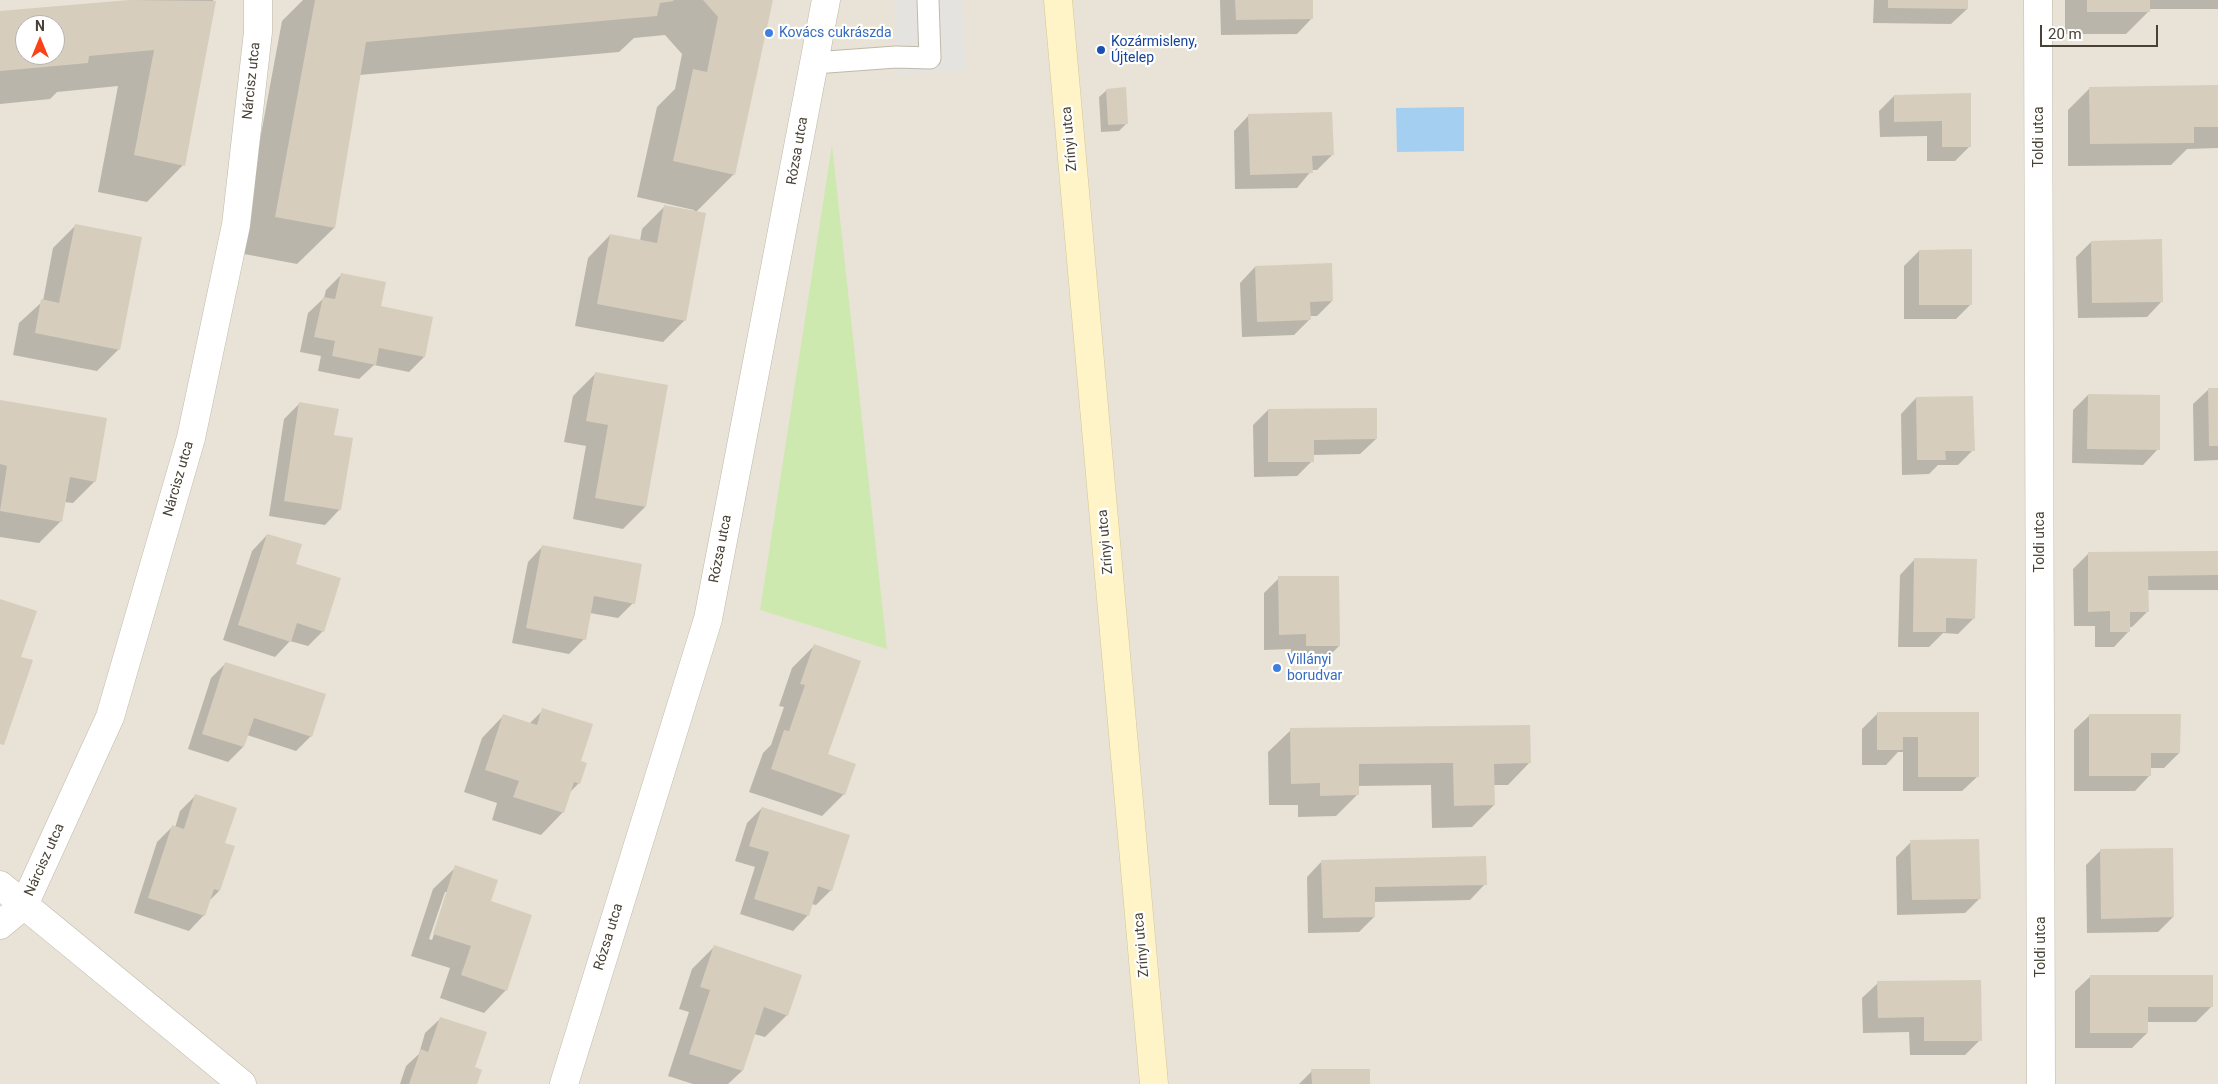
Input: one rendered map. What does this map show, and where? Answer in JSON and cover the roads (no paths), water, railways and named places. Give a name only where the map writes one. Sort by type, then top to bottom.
[{"type":"main road","name":"Zrínyi utca","points":[[1058,0],[1154,1084]]},
{"type":"street","name":"Nárcisz utca","points":[[0,925],[24,905],[110,717],[190,438],[236,225],[258,32],[258,0]]},
{"type":"street","name":"Rózsa utca","points":[[564,1084],[708,619],[826,0]]},
{"type":"street","name":"Toldi utca","points":[[2038,0],[2041,1084]]},
{"type":"street","points":[[0,885],[242,1084]]},
{"type":"lane","points":[[814,63],[896,57],[930,58],[928,0]]},
{"type":"water","points":[[1464,107],[1464,151],[1397,152],[1396,108]]},
{"type":"place","name":"Kovács cukrászda","points":[[769,33]]},
{"type":"place","name":"Kozármisleny, Újtelep","points":[[1101,50]]},
{"type":"place","name":"Villányi borudvar","points":[[1277,668]]}]
